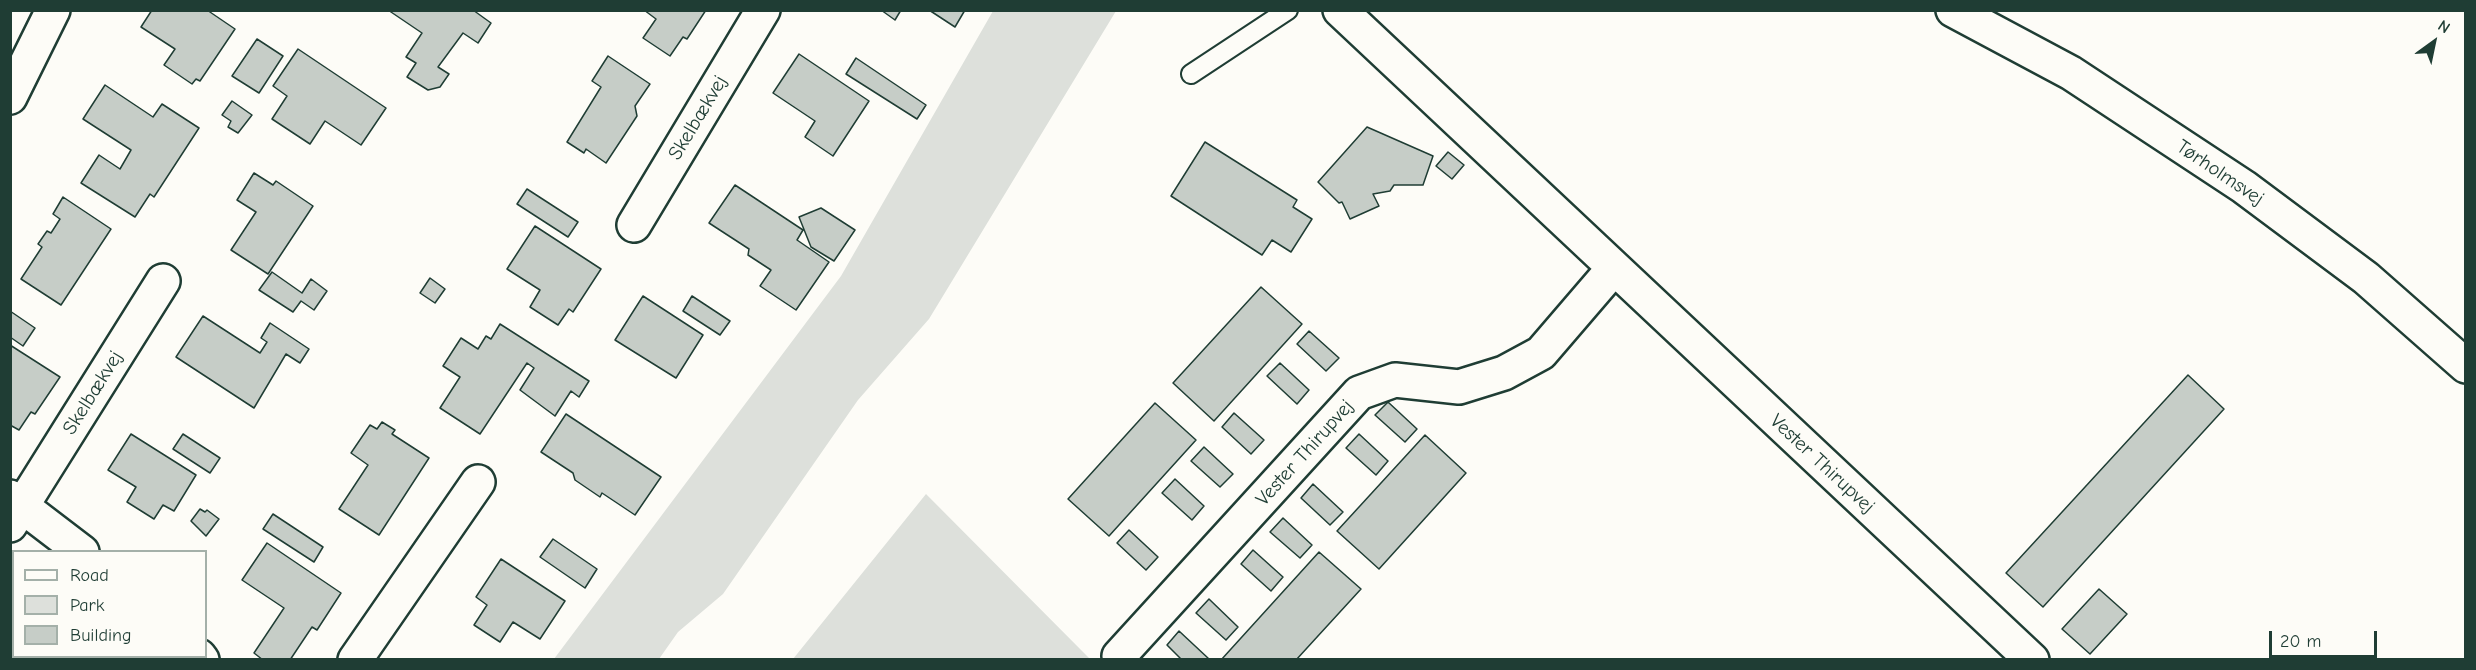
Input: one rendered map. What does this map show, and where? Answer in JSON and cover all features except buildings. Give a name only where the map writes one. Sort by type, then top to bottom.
[{"type":"street","points":[[10,97],[53,10]]},
{"type":"street","name":"Skelbækvej","points":[[634,225],[763,10]]},
{"type":"street","name":"Vester Thirupvej","points":[[1340,10],[2032,660]]},
{"type":"street","name":"Tørholmsvej","points":[[1953,10],[2071,73],[2244,188],[2366,278],[2466,366]]},
{"type":"street","name":"Vester Thirupvej","points":[[1119,656],[1359,393],[1395,380],[1459,387],[1504,373],[1541,353],[1614,268]]},
{"type":"street","name":"Skelbækvej","points":[[79,550],[15,509],[163,281]]},
{"type":"street","points":[[355,660],[478,482]]},
{"type":"lane","points":[[1191,74],[1288,10]]},
{"type":"green space","points":[[993,11],[1116,11],[929,319],[858,400],[723,594],[678,632],[659,659],[554,659],[841,276]]},
{"type":"green space","points":[[926,494],[1090,659],[793,659]]}]
